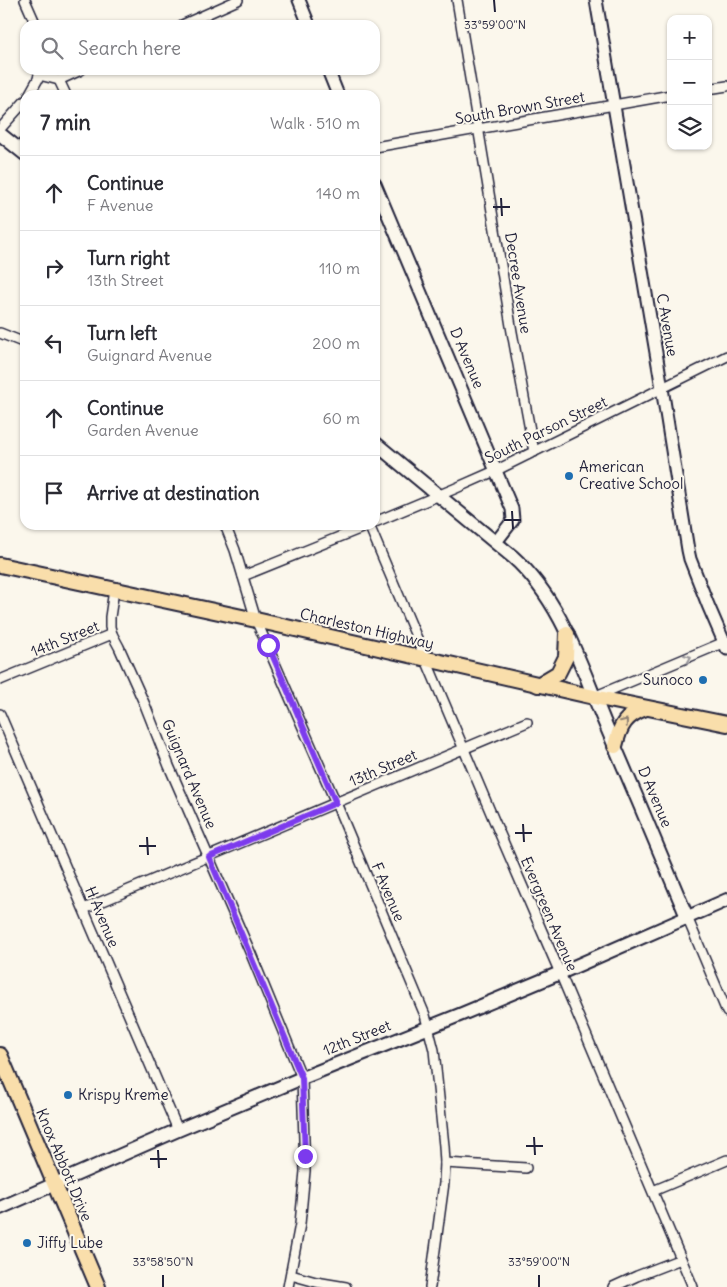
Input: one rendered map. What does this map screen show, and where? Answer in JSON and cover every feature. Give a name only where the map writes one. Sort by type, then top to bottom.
[{"type":"main road","points":[[0,134],[20,150]]},
{"type":"main road","name":"D Avenue","points":[[380,447],[522,565],[548,598],[567,634],[687,917]]},
{"type":"main road","name":"Charleston Highway","points":[[0,565],[256,620],[538,685],[727,724]]},
{"type":"main road","points":[[538,685],[558,673],[566,657],[567,634]]},
{"type":"main road","points":[[615,746],[618,732],[626,720],[646,708]]},
{"type":"main road","name":"12th Street","points":[[0,1208],[178,1130],[560,973],[727,900]]},
{"type":"main road","name":"Knox Abbott Drive","points":[[0,1055],[98,1287]]},
{"type":"street","points":[[25,0],[34,20]]},
{"type":"street","points":[[193,20],[238,0]]},
{"type":"street","points":[[299,0],[307,20]]},
{"type":"street","name":"Decree Avenue","points":[[457,0],[512,332],[534,452]]},
{"type":"street","name":"C Avenue","points":[[596,0],[690,559],[726,644]]},
{"type":"street","points":[[32,90],[38,75]]},
{"type":"street","points":[[45,75],[59,80],[70,75]]},
{"type":"street","points":[[330,75],[336,90]]},
{"type":"street","points":[[59,80],[64,90]]},
{"type":"street","points":[[712,88],[727,86]]},
{"type":"street","name":"South Brown Street","points":[[380,146],[667,96]]},
{"type":"street","points":[[0,130],[20,107]]},
{"type":"street","name":"D Avenue","points":[[380,196],[512,508],[513,520],[496,542]]},
{"type":"street","points":[[0,334],[20,340]]},
{"type":"street","name":"South Parson Street","points":[[380,520],[497,470],[727,356]]},
{"type":"street","name":"F Avenue","points":[[227,530],[256,620],[422,1006],[428,1027],[434,1050],[445,1164],[430,1287]]},
{"type":"street","points":[[243,576],[357,530]]},
{"type":"street","name":"Evergreen Avenue","points":[[371,530],[693,1287]]},
{"type":"street","name":"Guignard Avenue","points":[[114,590],[110,617],[112,634],[302,1078]]},
{"type":"street","name":"14th Street","points":[[0,680],[112,634]]},
{"type":"street","points":[[594,697],[726,644]]},
{"type":"street","name":"H Avenue","points":[[0,714],[178,1130]]},
{"type":"street","name":"13th Street","points":[[84,909],[527,722]]},
{"type":"street","name":"D Avenue","points":[[687,917],[727,1012]]},
{"type":"street","points":[[288,1287],[300,1224],[305,1171],[302,1078]]},
{"type":"street","points":[[653,1191],[727,1160]]},
{"type":"street","points":[[445,1164],[526,1168]]},
{"type":"street","points":[[613,1287],[681,1259]]},
{"type":"street","points":[[291,1276],[346,1287]]},
{"type":"place","name":"American Creative School","points":[[569,476]]},
{"type":"place","name":"Sunoco","points":[[703,680]]},
{"type":"place","name":"Krispy Kreme","points":[[68,1095]]},
{"type":"place","name":"Jiffy Lube","points":[[27,1243]]},
{"type":"route","points":[[268,645],[336,803],[209,857],[302,1078],[305,1156]]}]
